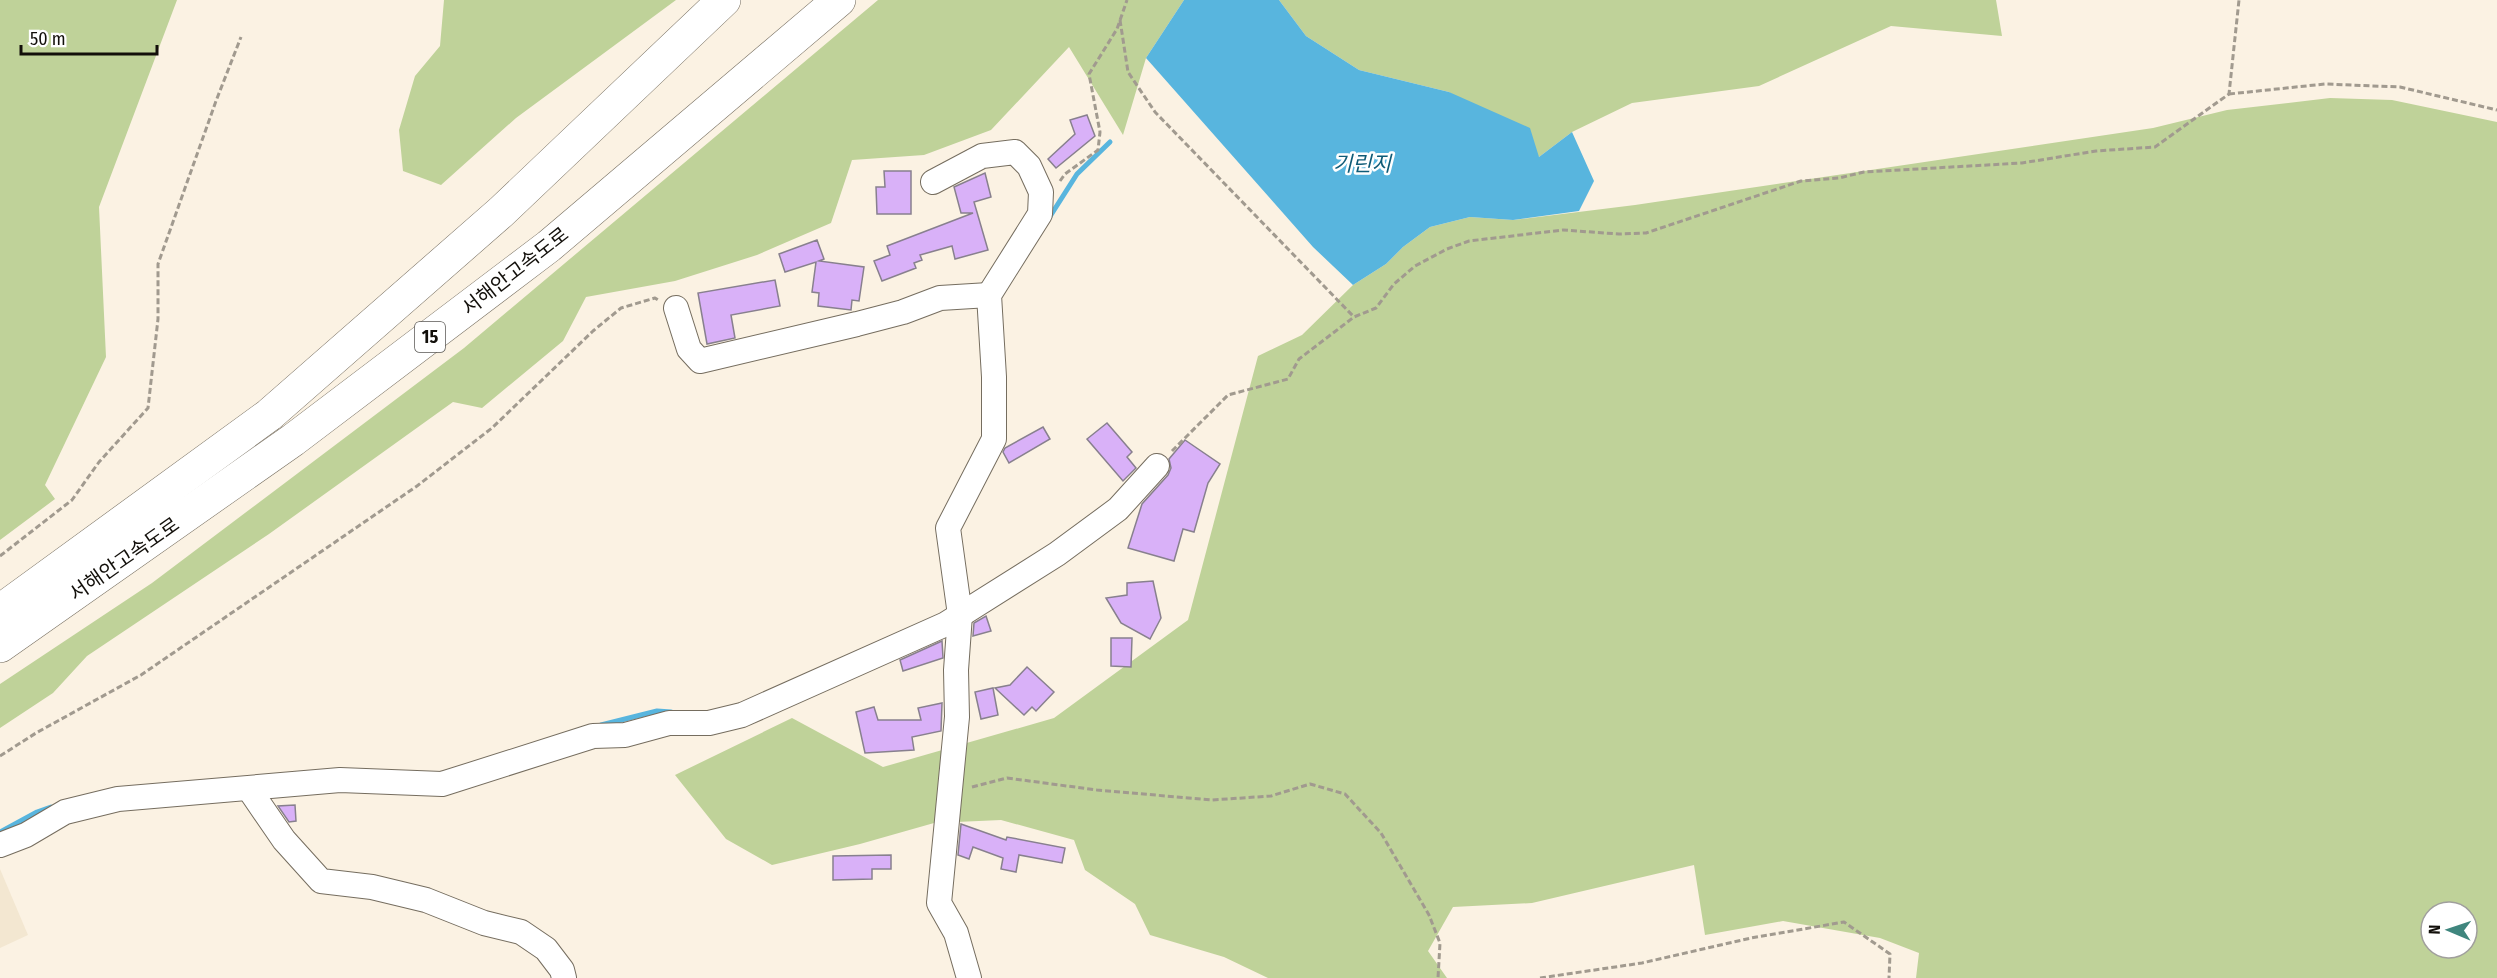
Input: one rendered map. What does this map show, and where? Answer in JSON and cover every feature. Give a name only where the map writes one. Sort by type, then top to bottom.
[{"type":"highway","name":"서해안고속도로","points":[[0,610],[269,415],[501,212],[724,0]]},
{"type":"highway","name":"서해안고속도로","points":[[0,646],[293,440],[549,246],[839,0]]},
{"type":"street","points":[[933,182],[982,156],[1015,152],[1029,166],[1041,192],[1040,214],[989,295],[994,377],[994,439],[948,528],[960,615],[956,670],[957,717],[939,903],[956,933],[969,978]]},
{"type":"street","points":[[676,308],[689,349],[700,361],[903,312],[940,298],[989,295]]},
{"type":"street","points":[[0,845],[26,835],[65,812],[118,799],[340,780],[442,784],[592,736],[625,735],[669,723],[709,723],[742,715],[946,624],[1057,554],[1109,515],[1157,466]]},
{"type":"street","points":[[249,789],[284,840],[321,881],[372,887],[426,900],[484,923],[521,932],[546,949],[562,970],[564,978]]},
{"type":"path","points":[[1040,214],[1065,174],[1098,150],[1100,132],[1089,74],[1120,20],[1127,0]]},
{"type":"path","points":[[2229,94],[2240,0]]},
{"type":"path","points":[[1120,20],[1128,72],[1155,112],[1354,317]]},
{"type":"path","points":[[0,556],[72,500],[99,462],[148,408],[158,319],[158,264],[216,101],[242,37]]},
{"type":"path","points":[[1157,466],[1228,395],[1288,379],[1299,359],[1354,317],[1376,308],[1394,284],[1415,266],[1447,249],[1469,241],[1563,230],[1619,234],[1646,233],[1801,181],[1839,178],[1864,172],[2022,163],[2096,151],[2155,147],[2229,94],[2325,84],[2400,87],[2497,110]]},
{"type":"path","points":[[0,756],[36,733],[141,675],[417,486],[492,428],[593,331],[621,308],[655,298],[676,308]]},
{"type":"path","points":[[950,791],[1007,778],[1097,790],[1212,800],[1271,796],[1310,784],[1345,794],[1381,833],[1429,915],[1440,943],[1438,978]]},
{"type":"path","points":[[1540,978],[1642,963],[1751,938],[1844,922],[1890,954],[1889,978]]},
{"type":"shaded area","points":[[0,869],[28,935],[0,948]]},
{"type":"green space","points":[[0,0],[177,0],[99,207],[106,357],[45,485],[55,499],[0,540]]},
{"type":"green space","points":[[444,0],[676,0],[516,118],[441,185],[403,171],[399,130],[415,76],[440,46]]},
{"type":"green space","points":[[878,0],[1184,0],[1146,58],[1123,135],[1069,47],[991,130],[924,155],[852,160],[831,223],[757,255],[675,281],[586,297],[563,341],[482,408],[453,402],[269,534],[87,656],[53,693],[0,728],[0,684],[152,583],[464,348]]},
{"type":"green space","points":[[1279,0],[1996,0],[2002,36],[1891,26],[1759,86],[1632,103],[1572,132],[1539,157],[1449,92],[1359,70],[1306,36]]},
{"type":"green space","points":[[2330,98],[2392,100],[2497,122],[2497,978],[1916,978],[1919,953],[1880,938],[1783,921],[1705,935],[1694,865],[1532,903],[1453,907],[1428,951],[1447,978],[1268,978],[1224,957],[1150,935],[1135,904],[1085,870],[1074,840],[1001,820],[934,823],[772,865],[726,839],[675,775],[792,718],[883,767],[1054,718],[1188,620],[1258,356],[1302,335],[1353,285],[1386,264],[1403,247],[1430,227],[1470,217],[1513,220],[1635,205],[2153,128],[2227,110]]},
{"type":"water","name":"기린지","points":[[1184,0],[1279,0],[1306,36],[1359,70],[1449,92],[1530,128],[1539,157],[1572,132],[1594,181],[1579,211],[1513,220],[1470,217],[1430,227],[1403,247],[1386,264],[1353,285],[1313,247],[1146,58]]},
{"type":"building","points":[[1087,115],[1095,136],[1056,168],[1048,159],[1075,134],[1070,120]]},
{"type":"building","points":[[884,171],[911,171],[911,214],[877,214],[876,187],[885,187]]},
{"type":"building","points":[[985,173],[991,197],[974,202],[988,250],[955,259],[952,246],[920,255],[922,260],[914,263],[916,268],[882,281],[874,261],[890,255],[887,246],[973,213],[961,213],[954,187]]},
{"type":"building","points":[[817,240],[824,259],[819,261],[864,267],[859,301],[852,300],[851,310],[818,306],[819,293],[812,292],[816,262],[785,272],[779,254]]},
{"type":"building","points":[[775,280],[780,306],[731,315],[735,338],[707,344],[698,293]]},
{"type":"building","points":[[1107,423],[1132,452],[1127,457],[1136,468],[1123,481],[1087,439]]},
{"type":"building","points":[[1043,427],[1050,439],[1009,463],[1003,452],[1005,448]]},
{"type":"building","points":[[1185,440],[1220,464],[1208,483],[1194,532],[1183,529],[1174,561],[1128,548],[1142,504],[1168,475],[1171,468],[1169,459]]},
{"type":"building","points":[[1153,581],[1161,618],[1150,639],[1121,623],[1106,598],[1127,595],[1127,583]]},
{"type":"building","points":[[986,616],[991,631],[973,636],[974,623]]},
{"type":"building","points":[[1111,638],[1132,638],[1131,667],[1111,666]]},
{"type":"building","points":[[942,641],[943,658],[903,671],[900,660]]},
{"type":"building","points":[[1027,667],[1054,692],[1036,711],[1032,707],[1024,715],[995,688],[1010,685]]},
{"type":"building","points":[[993,688],[998,715],[981,719],[975,692]]},
{"type":"building","points":[[942,703],[941,731],[912,737],[914,750],[865,753],[856,712],[874,707],[878,720],[921,720],[918,708]]},
{"type":"building","points":[[295,805],[296,821],[289,822],[278,806]]},
{"type":"building","points":[[961,824],[1006,840],[1007,837],[1065,848],[1062,863],[1019,855],[1016,872],[1001,869],[1003,858],[973,847],[969,859],[958,855]]},
{"type":"building","points":[[891,855],[891,869],[872,869],[872,879],[833,880],[833,856]]},
{"type":"waterway","points":[[1049,218],[1077,174],[1110,142]]},
{"type":"waterway","points":[[601,725],[657,711],[671,712]]},
{"type":"waterway","points":[[0,832],[51,807]]}]
